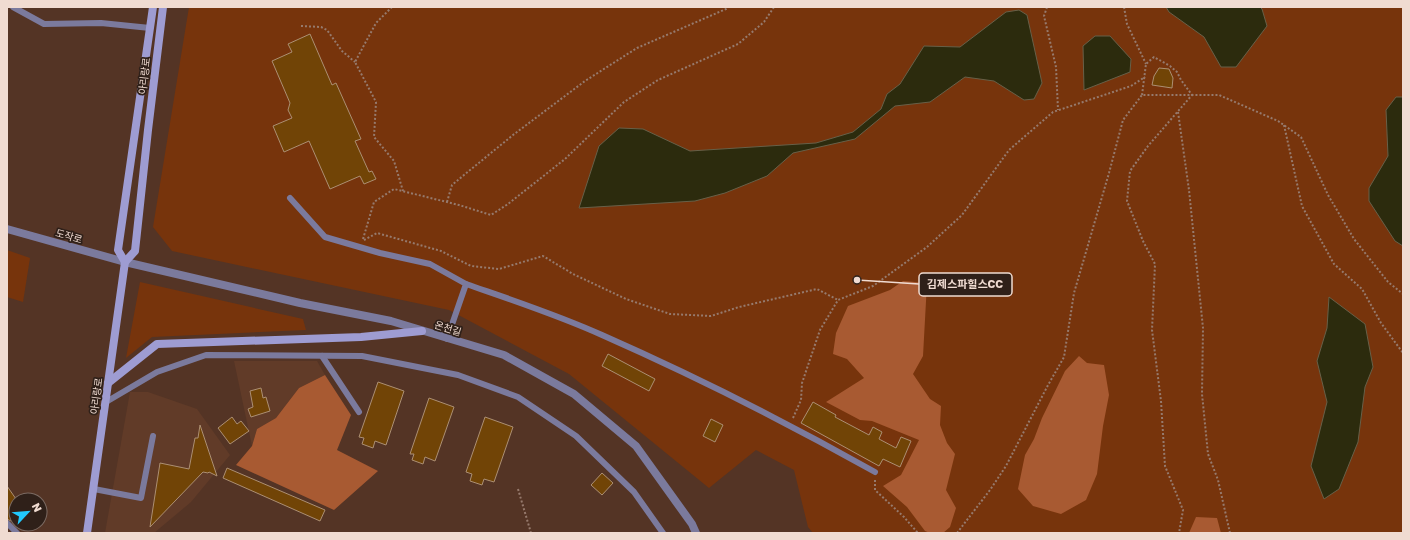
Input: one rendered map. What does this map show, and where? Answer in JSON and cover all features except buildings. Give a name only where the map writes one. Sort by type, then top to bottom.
[{"type":"main road","name":"아리랑로","points":[[125,262],[118,250],[153,7]]},
{"type":"main road","name":"아리랑로","points":[[88,533],[125,262],[135,251],[163,7]]},
{"type":"main road","points":[[108,383],[157,344],[354,337],[422,331]]},
{"type":"street","name":"도작로","points":[[7,229],[125,262]]},
{"type":"street","name":"온천길","points":[[125,262],[300,303],[391,321],[504,355],[574,394],[636,446],[692,524],[696,533]]},
{"type":"lane","points":[[14,7],[44,24],[101,23],[150,28]]},
{"type":"lane","points":[[290,198],[325,237],[380,253],[430,264],[466,284],[540,310],[601,334],[709,384],[789,425],[875,472]]},
{"type":"lane","points":[[447,338],[466,284]]},
{"type":"lane","points":[[106,402],[157,372],[206,355],[362,356],[458,374],[518,397],[576,436],[634,492],[663,533]]},
{"type":"lane","points":[[322,356],[359,412]]},
{"type":"lane","points":[[94,490],[141,498],[153,436]]},
{"type":"lane","points":[[7,523],[17,533]]},
{"type":"path","points":[[355,62],[376,23],[392,7]]},
{"type":"path","points":[[447,202],[452,185],[513,135],[585,81],[637,48],[728,7]]},
{"type":"path","points":[[363,240],[374,202],[394,189],[491,215],[508,204],[565,159],[624,102],[658,80],[738,44],[764,22],[774,7]]},
{"type":"path","points":[[1047,7],[1044,16],[1056,67],[1058,110]]},
{"type":"path","points":[[957,533],[990,490],[1006,466],[1064,357],[1074,293],[1109,172],[1122,120],[1142,95],[1146,64],[1127,24],[1124,7]]},
{"type":"path","points":[[301,26],[321,26],[327,30],[342,51],[355,62],[376,102],[374,137],[394,161],[403,191]]},
{"type":"path","points":[[1146,64],[1154,58],[1170,66],[1177,72],[1192,95]]},
{"type":"path","points":[[789,425],[801,400],[802,383],[820,330],[838,300],[873,286],[927,247],[962,215],[1009,150],[1053,112],[1131,86],[1145,76]]},
{"type":"path","points":[[1142,95],[1219,95],[1278,121],[1301,137],[1328,195],[1354,239],[1388,282],[1403,294]]},
{"type":"path","points":[[1179,533],[1183,510],[1165,466],[1161,401],[1152,330],[1155,264],[1143,241],[1127,200],[1130,172],[1148,146],[1192,95]]},
{"type":"path","points":[[1178,112],[1189,190],[1203,328],[1202,394],[1208,454],[1218,480],[1230,533]]},
{"type":"path","points":[[1284,125],[1302,206],[1334,264],[1362,289],[1381,323],[1403,353]]},
{"type":"path","points":[[352,245],[377,233],[441,251],[471,266],[499,269],[543,256],[573,274],[620,296],[670,314],[711,316],[739,307],[817,289],[838,300]]},
{"type":"path","points":[[875,472],[875,490],[904,517],[918,533]]},
{"type":"path","points":[[518,489],[531,533]]},
{"type":"shaded area","points":[[189,7],[1403,7],[1403,533],[813,533],[808,527],[794,470],[756,450],[709,488],[569,374],[449,310],[172,251],[153,227]]},
{"type":"shaded area","points":[[1166,7],[1260,7],[1267,26],[1236,67],[1221,67],[1204,37],[1169,12]]},
{"type":"shaded area","points":[[1019,10],[1027,15],[1042,83],[1034,99],[1024,100],[994,81],[965,77],[930,102],[895,106],[855,139],[793,153],[767,176],[725,193],[695,201],[579,208],[599,146],[619,128],[643,129],[690,151],[816,143],[853,132],[881,109],[887,94],[900,84],[924,46],[960,47],[1006,12]]},
{"type":"shaded area","points":[[1095,36],[1110,36],[1131,59],[1130,72],[1084,90],[1083,46]]},
{"type":"shaded area","points":[[1396,97],[1403,97],[1403,246],[1395,241],[1369,201],[1369,188],[1388,156],[1386,110]]},
{"type":"shaded area","points":[[7,250],[30,258],[23,302],[7,297]]},
{"type":"shaded area","points":[[903,281],[927,283],[923,356],[913,374],[930,399],[941,406],[940,425],[947,443],[955,454],[946,490],[956,508],[950,527],[943,533],[930,533],[925,531],[907,507],[883,486],[901,475],[919,440],[872,421],[860,420],[826,402],[864,378],[847,359],[833,354],[836,333],[848,306],[890,290]]},
{"type":"shaded area","points":[[140,282],[303,319],[306,330],[152,337],[126,358]]},
{"type":"shaded area","points":[[1329,297],[1365,324],[1373,367],[1365,387],[1358,442],[1339,489],[1324,499],[1311,466],[1327,402],[1317,361],[1327,328]]},
{"type":"shaded area","points":[[1079,356],[1087,363],[1104,365],[1109,395],[1103,426],[1097,474],[1086,500],[1061,514],[1033,506],[1018,489],[1025,455],[1034,439],[1042,418],[1065,371]]},
{"type":"shaded area","points":[[234,361],[317,361],[325,375],[299,388],[276,418],[257,429],[252,446]]},
{"type":"shaded area","points":[[325,375],[351,415],[337,450],[378,471],[334,510],[236,465],[252,446],[257,429],[276,418],[299,388]]},
{"type":"shaded area","points":[[130,392],[148,392],[197,409],[230,455],[191,502],[154,533],[105,533]]},
{"type":"shaded area","points":[[1196,517],[1217,518],[1221,533],[1189,533]]},
{"type":"place","name":"김제스파힐스CC","points":[[857,280]]}]
